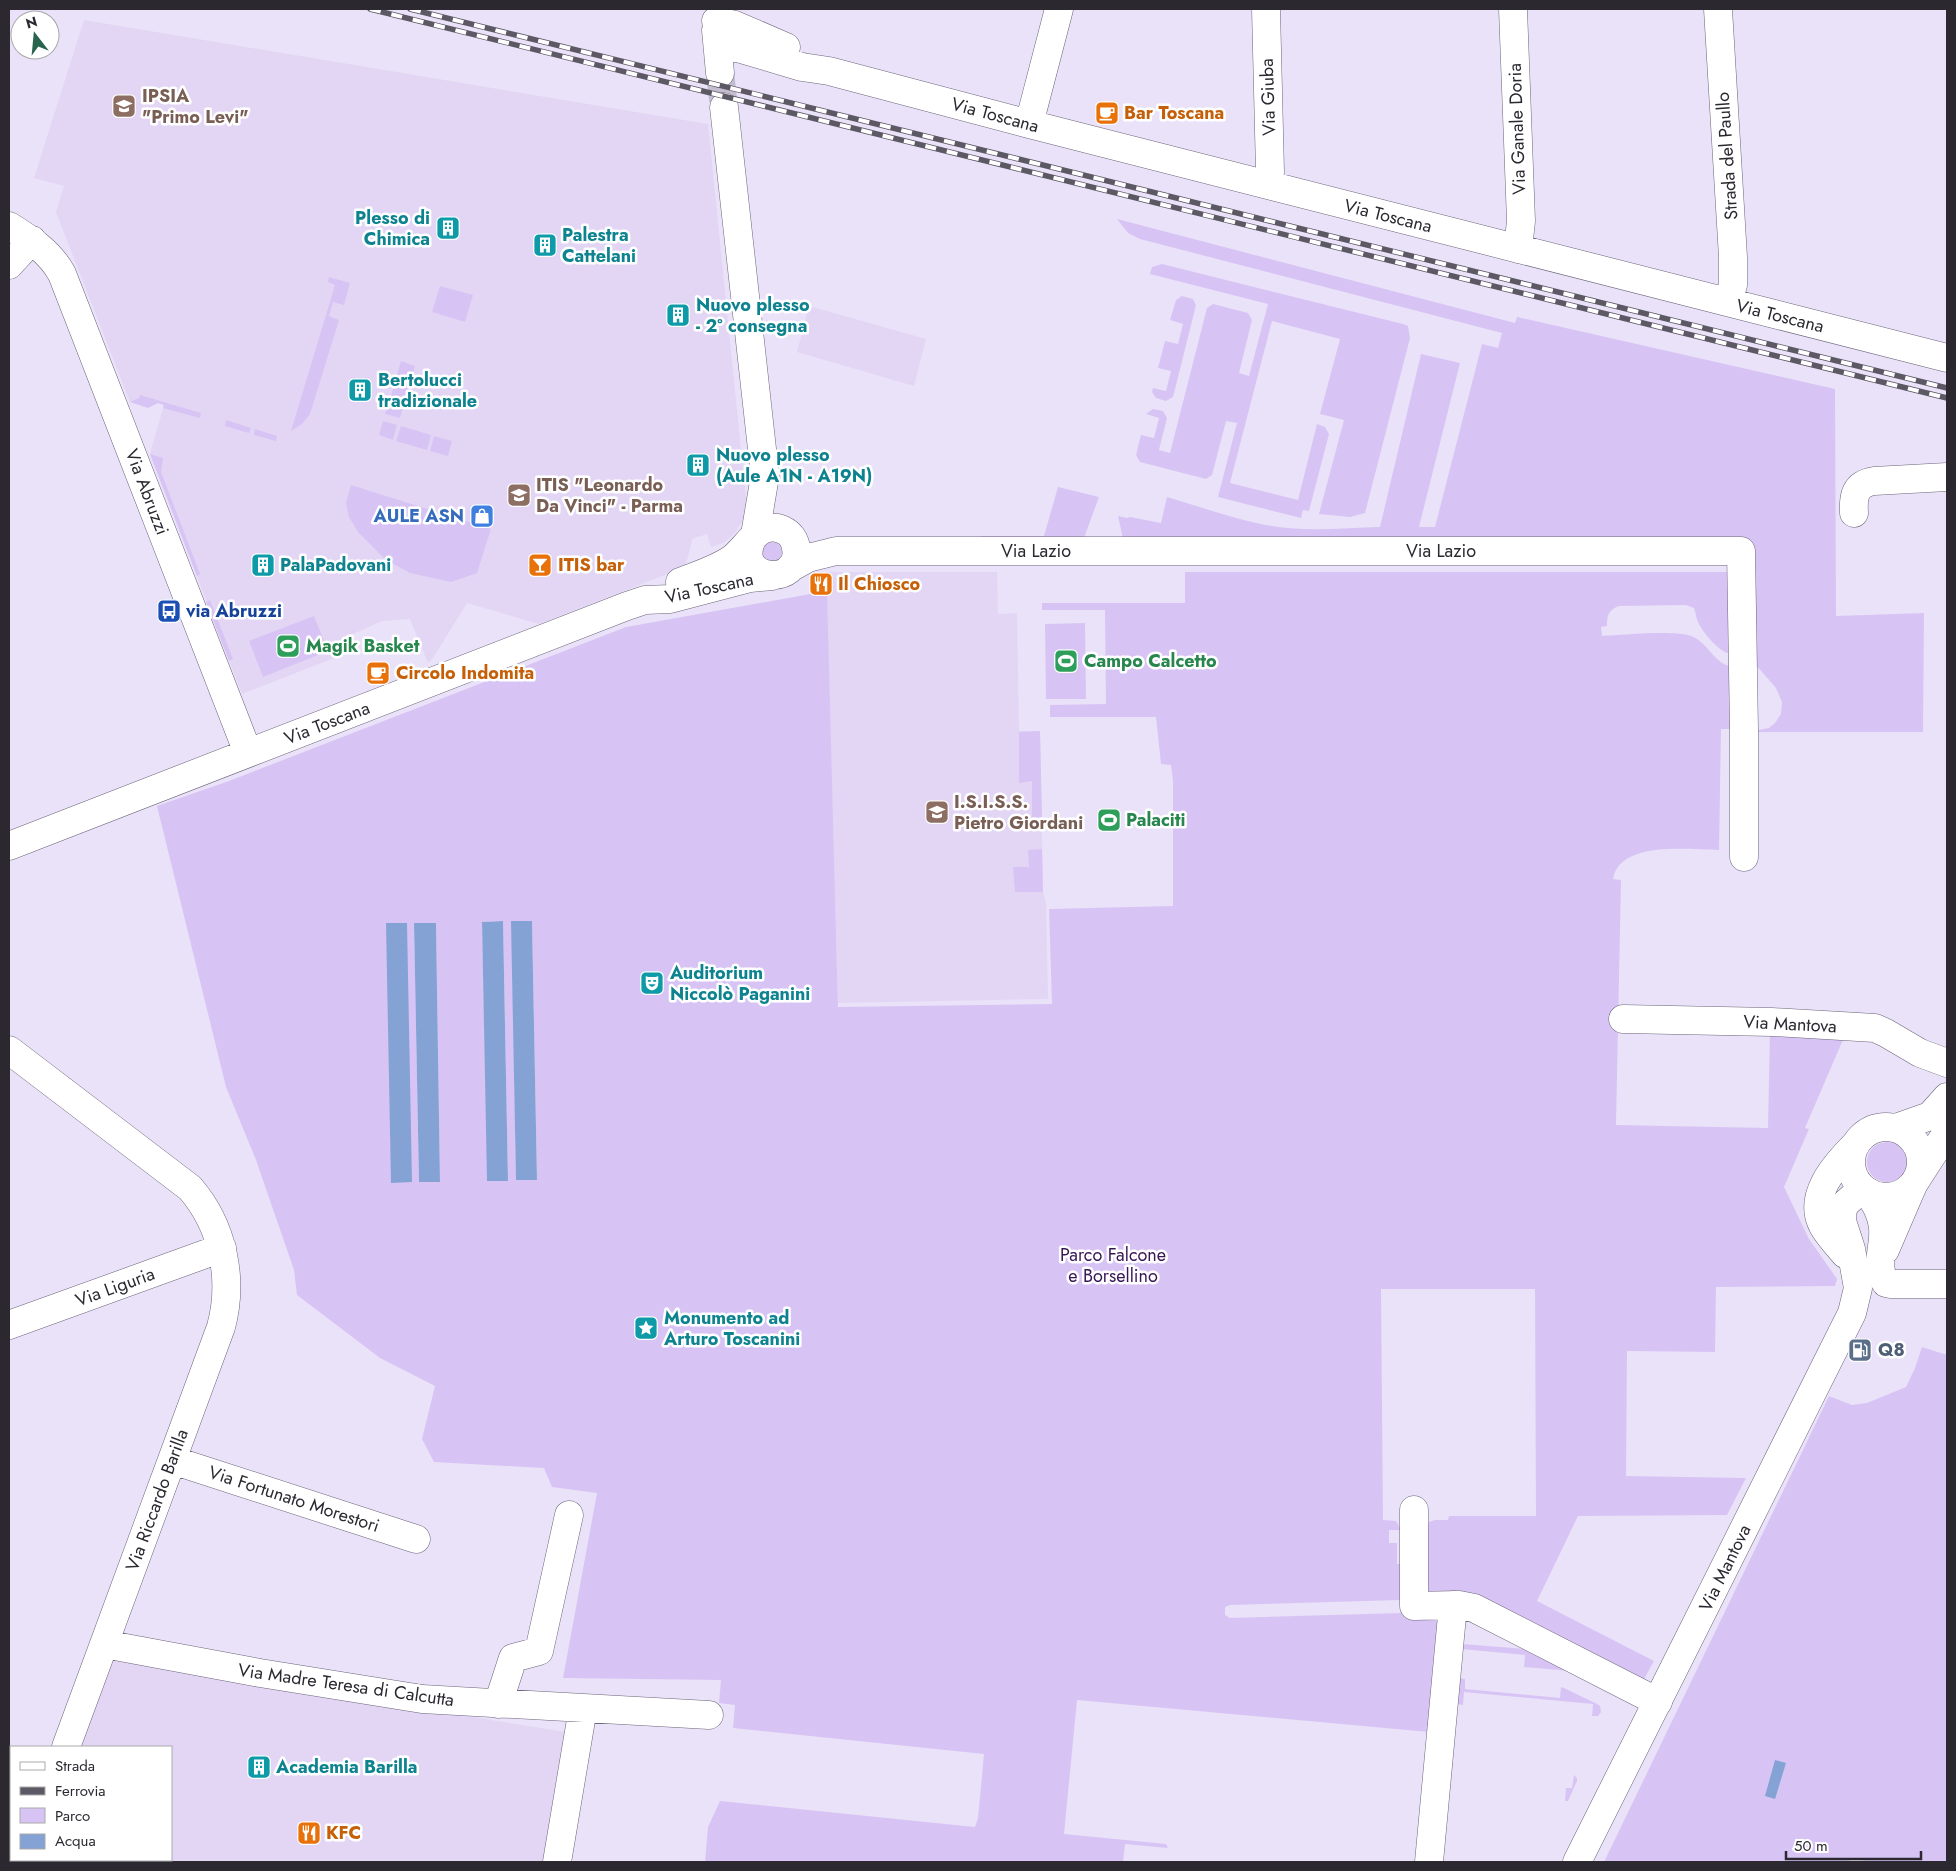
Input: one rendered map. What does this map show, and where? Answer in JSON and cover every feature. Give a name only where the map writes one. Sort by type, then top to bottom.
[{"type":"street","points":[[1029,124],[1059,9]]},
{"type":"street","name":"Via Giuba","points":[[1266,9],[1269,185]]},
{"type":"street","name":"Via Ganale Doria","points":[[1513,9],[1521,226],[1518,249]]},
{"type":"street","name":"Strada del Paullo","points":[[1718,9],[1733,257],[1733,285],[1728,302]]},
{"type":"street","points":[[715,15],[719,61],[738,48],[802,68],[829,71]]},
{"type":"street","points":[[715,15],[723,21],[742,27],[804,56],[829,71]]},
{"type":"street","name":"Via Toscana","points":[[829,71],[1029,124],[1947,358]]},
{"type":"street","name":"Via Toscana","points":[[724,107],[765,476],[753,537],[748,551],[750,562],[758,571],[781,572]]},
{"type":"street","name":"Via Abruzzi","points":[[9,226],[32,240],[53,260],[66,282],[248,753]]},
{"type":"street","points":[[9,265],[32,240]]},
{"type":"street","name":"Via Toscana","points":[[645,600],[674,598],[781,572],[796,554],[796,546],[765,476]]},
{"type":"street","points":[[1854,513],[1854,494],[1859,486],[1864,484],[1874,481],[1947,476]]},
{"type":"street","name":"Via Toscana","points":[[9,846],[645,600],[666,587],[726,562],[742,551],[753,537],[764,529],[780,529],[792,537]]},
{"type":"street","name":"Via Lazio","points":[[792,537],[836,551]]},
{"type":"street","name":"Via Lazio","points":[[781,572],[800,561],[836,551],[1741,551],[1744,857]]},
{"type":"street","name":"Via Mantova","points":[[1623,1019],[1772,1022],[1875,1028],[1920,1053],[1947,1063]]},
{"type":"street","name":"Via Riccardo Barilla","points":[[9,1050],[190,1188],[206,1209],[222,1248],[227,1292],[224,1315],[66,1746]]},
{"type":"street","points":[[1896,1128],[1930,1116],[1947,1097]]},
{"type":"street","points":[[1855,1270],[1845,1254],[1829,1235],[1819,1214],[1819,1200],[1823,1187],[1843,1157],[1864,1134],[1884,1126],[1896,1128],[1910,1136],[1919,1148],[1921,1163],[1882,1256]]},
{"type":"street","points":[[1867,1191],[1882,1197],[1904,1192],[1915,1181],[1947,1132]]},
{"type":"street","points":[[1855,1145],[1851,1156],[1852,1170],[1856,1180],[1867,1191],[1878,1209],[1883,1228],[1880,1269],[1883,1280],[1890,1284],[1947,1284]]},
{"type":"street","name":"Via Mantova","points":[[1577,1862],[1852,1313],[1858,1288],[1851,1250],[1842,1221],[1842,1211],[1846,1203],[1854,1196],[1867,1191]]},
{"type":"street","name":"Via Liguria","points":[[9,1325],[222,1248]]},
{"type":"street","points":[[1852,1313],[1866,1301],[1904,1284]]},
{"type":"street","name":"Via Fortunato Morestori","points":[[172,1460],[416,1539]]},
{"type":"street","points":[[1414,1510],[1414,1606],[1467,1606],[1658,1702]]},
{"type":"street","points":[[498,1704],[513,1658],[539,1651],[569,1515]]},
{"type":"street","points":[[1429,1862],[1453,1605]]},
{"type":"street","name":"Via Madre Teresa di Calcutta","points":[[104,1644],[373,1693],[444,1701],[709,1715]]},
{"type":"street","points":[[557,1862],[582,1708]]},
{"type":"shaded area","points":[[84,20],[708,124],[746,499],[745,516],[735,533],[723,543],[711,547],[707,534],[692,539],[685,567],[539,624],[467,603],[428,663],[410,619],[382,621],[342,639],[347,653],[242,694],[150,454],[164,405],[139,398],[130,402],[56,212],[64,186],[34,178]]},
{"type":"shaded area","points":[[809,306],[926,339],[914,386],[797,352]]},
{"type":"shaded area","name":"I.S.I.S.S. Pietro Giordani","points":[[826,572],[997,572],[998,614],[1017,613],[1019,731],[1040,731],[1043,892],[1046,903],[1048,999],[838,1003]]},
{"type":"shaded area","points":[[110,1648],[333,1694],[571,1733],[549,1862],[32,1862],[172,1861],[172,1746],[69,1746]]},
{"type":"green space","points":[[1117,219],[1515,323],[1517,317],[1835,389],[1836,616],[1924,613],[1923,732],[1754,732],[1769,728],[1775,723],[1781,714],[1782,702],[1776,688],[1756,665],[1749,543],[1123,539],[1118,516],[1161,523],[1167,497],[1232,517],[1285,528],[1340,529],[1380,527],[1421,354],[1460,363],[1419,527],[1435,527],[1482,344],[1498,348],[1502,333],[1140,239],[1128,233]]},
{"type":"green space","points":[[1162,264],[1408,326],[1410,338],[1365,513],[1350,517],[1319,514],[1344,420],[1320,414],[1340,339],[1272,321],[1230,483],[1298,500],[1317,424],[1325,427],[1329,434],[1309,511],[1303,510],[1301,518],[1218,497],[1237,423],[1226,421],[1212,475],[1206,479],[1140,462],[1136,455],[1141,435],[1154,438],[1159,418],[1146,414],[1153,409],[1163,411],[1167,418],[1159,450],[1170,453],[1207,308],[1213,304],[1248,313],[1252,320],[1239,373],[1249,376],[1268,304],[1150,274],[1152,267]]},
{"type":"green space","points":[[329,277],[350,283],[344,305],[333,302],[329,316],[339,320],[310,414],[302,424],[291,431],[335,285],[328,282]]},
{"type":"green space","points":[[440,286],[473,295],[465,322],[432,312]]},
{"type":"green space","points":[[1182,296],[1193,299],[1196,305],[1173,397],[1166,401],[1156,398],[1152,392],[1153,388],[1166,391],[1171,371],[1158,368],[1165,341],[1178,344],[1183,324],[1170,320],[1176,300]]},
{"type":"green space","points":[[401,361],[415,366],[405,400],[391,396]]},
{"type":"green space","points":[[140,395],[201,413],[200,418],[163,408],[164,405],[158,403],[148,408],[130,402],[139,398]]},
{"type":"green space","points":[[390,399],[404,404],[400,418],[385,414]]},
{"type":"green space","points":[[226,420],[251,428],[249,433],[225,426]]},
{"type":"green space","points":[[383,421],[397,425],[393,440],[379,435]]},
{"type":"green space","points":[[401,426],[431,435],[427,450],[396,441]]},
{"type":"green space","points":[[255,429],[277,436],[276,441],[254,435]]},
{"type":"green space","points":[[434,436],[452,441],[448,456],[430,451]]},
{"type":"green space","points":[[150,454],[163,458],[161,472],[200,574],[197,576]]},
{"type":"green space","points":[[351,485],[491,529],[477,573],[451,582],[410,573],[386,560],[358,532],[349,517],[346,503]]},
{"type":"green space","points":[[1058,487],[1099,497],[1084,538],[981,542],[981,536],[1044,536]]},
{"type":"green space","points":[[772,542],[779,545],[782,552],[779,559],[772,562],[765,559],[762,552],[765,545]]},
{"type":"green space","name":"Parco Falcone e Borsellino","points":[[1185,572],[1729,572],[1731,654],[1722,650],[1713,642],[1699,624],[1694,608],[1686,605],[1619,606],[1612,609],[1609,614],[1607,626],[1601,627],[1602,636],[1673,633],[1697,639],[1720,661],[1731,666],[1733,729],[1721,729],[1719,850],[1675,849],[1642,853],[1628,858],[1618,867],[1613,879],[1621,880],[1616,1125],[1768,1128],[1770,1030],[1845,1035],[1805,1128],[1809,1129],[1784,1187],[1809,1239],[1837,1279],[1835,1286],[1716,1287],[1715,1352],[1627,1351],[1626,1476],[1746,1478],[1727,1515],[1578,1516],[1537,1601],[1654,1661],[1642,1683],[1427,1597],[1427,1527],[1429,1522],[1448,1520],[1449,1516],[1536,1516],[1535,1289],[1381,1289],[1383,1520],[1396,1521],[1401,1530],[1389,1530],[1389,1543],[1397,1543],[1397,1564],[1400,1564],[1400,1600],[1230,1605],[1225,1607],[1225,1615],[1230,1618],[1402,1613],[1405,1615],[1437,1618],[1439,1620],[1429,1732],[1077,1700],[1064,1834],[1166,1844],[1168,1848],[1125,1844],[1123,1862],[705,1862],[708,1827],[720,1801],[975,1827],[978,1818],[984,1754],[733,1728],[735,1705],[719,1703],[721,1680],[563,1678],[597,1493],[552,1487],[544,1468],[434,1462],[422,1439],[435,1386],[380,1358],[297,1295],[294,1270],[256,1160],[226,1087],[157,806],[229,781],[626,627],[827,591],[838,1007],[1052,1004],[1049,909],[1173,906],[1173,781],[1171,765],[1161,764],[1156,717],[1050,717],[1050,705],[1106,704],[1105,610],[1042,610],[1042,603],[1185,603]],"holes":[[[503,921],[508,1180],[488,1181],[482,922]],[[512,921],[532,921],[537,1180],[516,1180]],[[414,923],[436,923],[440,1182],[419,1182]]]},
{"type":"green space","points":[[210,600],[233,659],[229,661],[206,602]]},
{"type":"green space","name":"Magik Basket","points":[[314,616],[328,651],[263,677],[249,641]]},
{"type":"green space","name":"Campo Calcetto","points":[[1085,623],[1086,699],[1046,699],[1045,624]]},
{"type":"green space","points":[[1040,731],[1042,817],[1032,817],[1032,781],[1019,783],[1019,732]]},
{"type":"green space","points":[[1042,849],[1043,892],[1015,892],[1013,867],[1029,867],[1028,850]]},
{"type":"green space","points":[[1891,1142],[1898,1145],[1904,1151],[1907,1162],[1906,1170],[1898,1179],[1891,1182],[1883,1182],[1876,1179],[1868,1170],[1867,1158],[1870,1151],[1879,1143]]},
{"type":"green space","points":[[1922,1347],[1947,1355],[1947,1862],[1876,1862],[1850,1859],[1849,1862],[1604,1862],[1829,1396],[1852,1405],[1867,1403],[1906,1387]]},
{"type":"green space","points":[[1462,1644],[1526,1649],[1570,1671],[1524,1667],[1525,1655],[1462,1649]]},
{"type":"green space","points":[[1459,1678],[1465,1679],[1465,1689],[1560,1698],[1561,1687],[1597,1704],[1600,1706],[1601,1712],[1598,1716],[1592,1716],[1593,1704],[1464,1692],[1463,1705],[1456,1704]]},
{"type":"green space","points":[[1574,1775],[1577,1781],[1568,1801],[1565,1801],[1566,1788],[1572,1788]]},
{"type":"water","points":[[503,921],[508,1181],[487,1181],[482,922]]},
{"type":"water","points":[[511,921],[532,921],[537,1180],[516,1180]]},
{"type":"water","points":[[386,923],[407,923],[412,1182],[391,1183]]},
{"type":"water","points":[[414,923],[436,923],[440,1182],[419,1182]]},
{"type":"water","points":[[1775,1760],[1786,1763],[1775,1799],[1765,1796]]},
{"type":"tunnel","points":[[720,73],[724,107]]},
{"type":"railway","points":[[370,9],[1947,398]]},
{"type":"railway","points":[[410,9],[1947,388]]},
{"type":"place","name":"IPSIA \"Primo Levi\"","points":[[124,106]]},
{"type":"place","name":"Bar Toscana","points":[[1107,113]]},
{"type":"place","name":"Plesso di Chimica","points":[[448,228]]},
{"type":"place","name":"Palestra Cattelani","points":[[545,245]]},
{"type":"place","name":"Nuovo plesso - 2° consegna","points":[[678,315]]},
{"type":"place","name":"Bertolucci tradizionale","points":[[360,390]]},
{"type":"place","name":"Nuovo plesso (Aule A1N - A19N)","points":[[698,465]]},
{"type":"place","name":"ITIS \"Leonardo Da Vinci\" - Parma","points":[[519,495]]},
{"type":"place","name":"AULE ASN","points":[[482,516]]},
{"type":"place","name":"PalaPadovani","points":[[263,565]]},
{"type":"place","name":"ITIS bar","points":[[540,565]]},
{"type":"place","name":"Il Chiosco","points":[[821,584]]},
{"type":"place","name":"via Abruzzi","points":[[169,611]]},
{"type":"place","name":"Magik Basket","points":[[288,646]]},
{"type":"place","name":"Campo Calcetto","points":[[1066,661]]},
{"type":"place","name":"Circolo Indomita","points":[[378,673]]},
{"type":"place","name":"I.S.I.S.S. Pietro Giordani","points":[[937,812]]},
{"type":"place","name":"Palaciti","points":[[1109,820]]},
{"type":"place","name":"Auditorium Niccolò Paganini","points":[[652,983]]},
{"type":"place","name":"Monumento ad Arturo Toscanini","points":[[646,1328]]},
{"type":"place","name":"Q8","points":[[1860,1350]]},
{"type":"place","name":"Academia Barilla","points":[[259,1767]]},
{"type":"place","name":"KFC","points":[[309,1833]]}]
